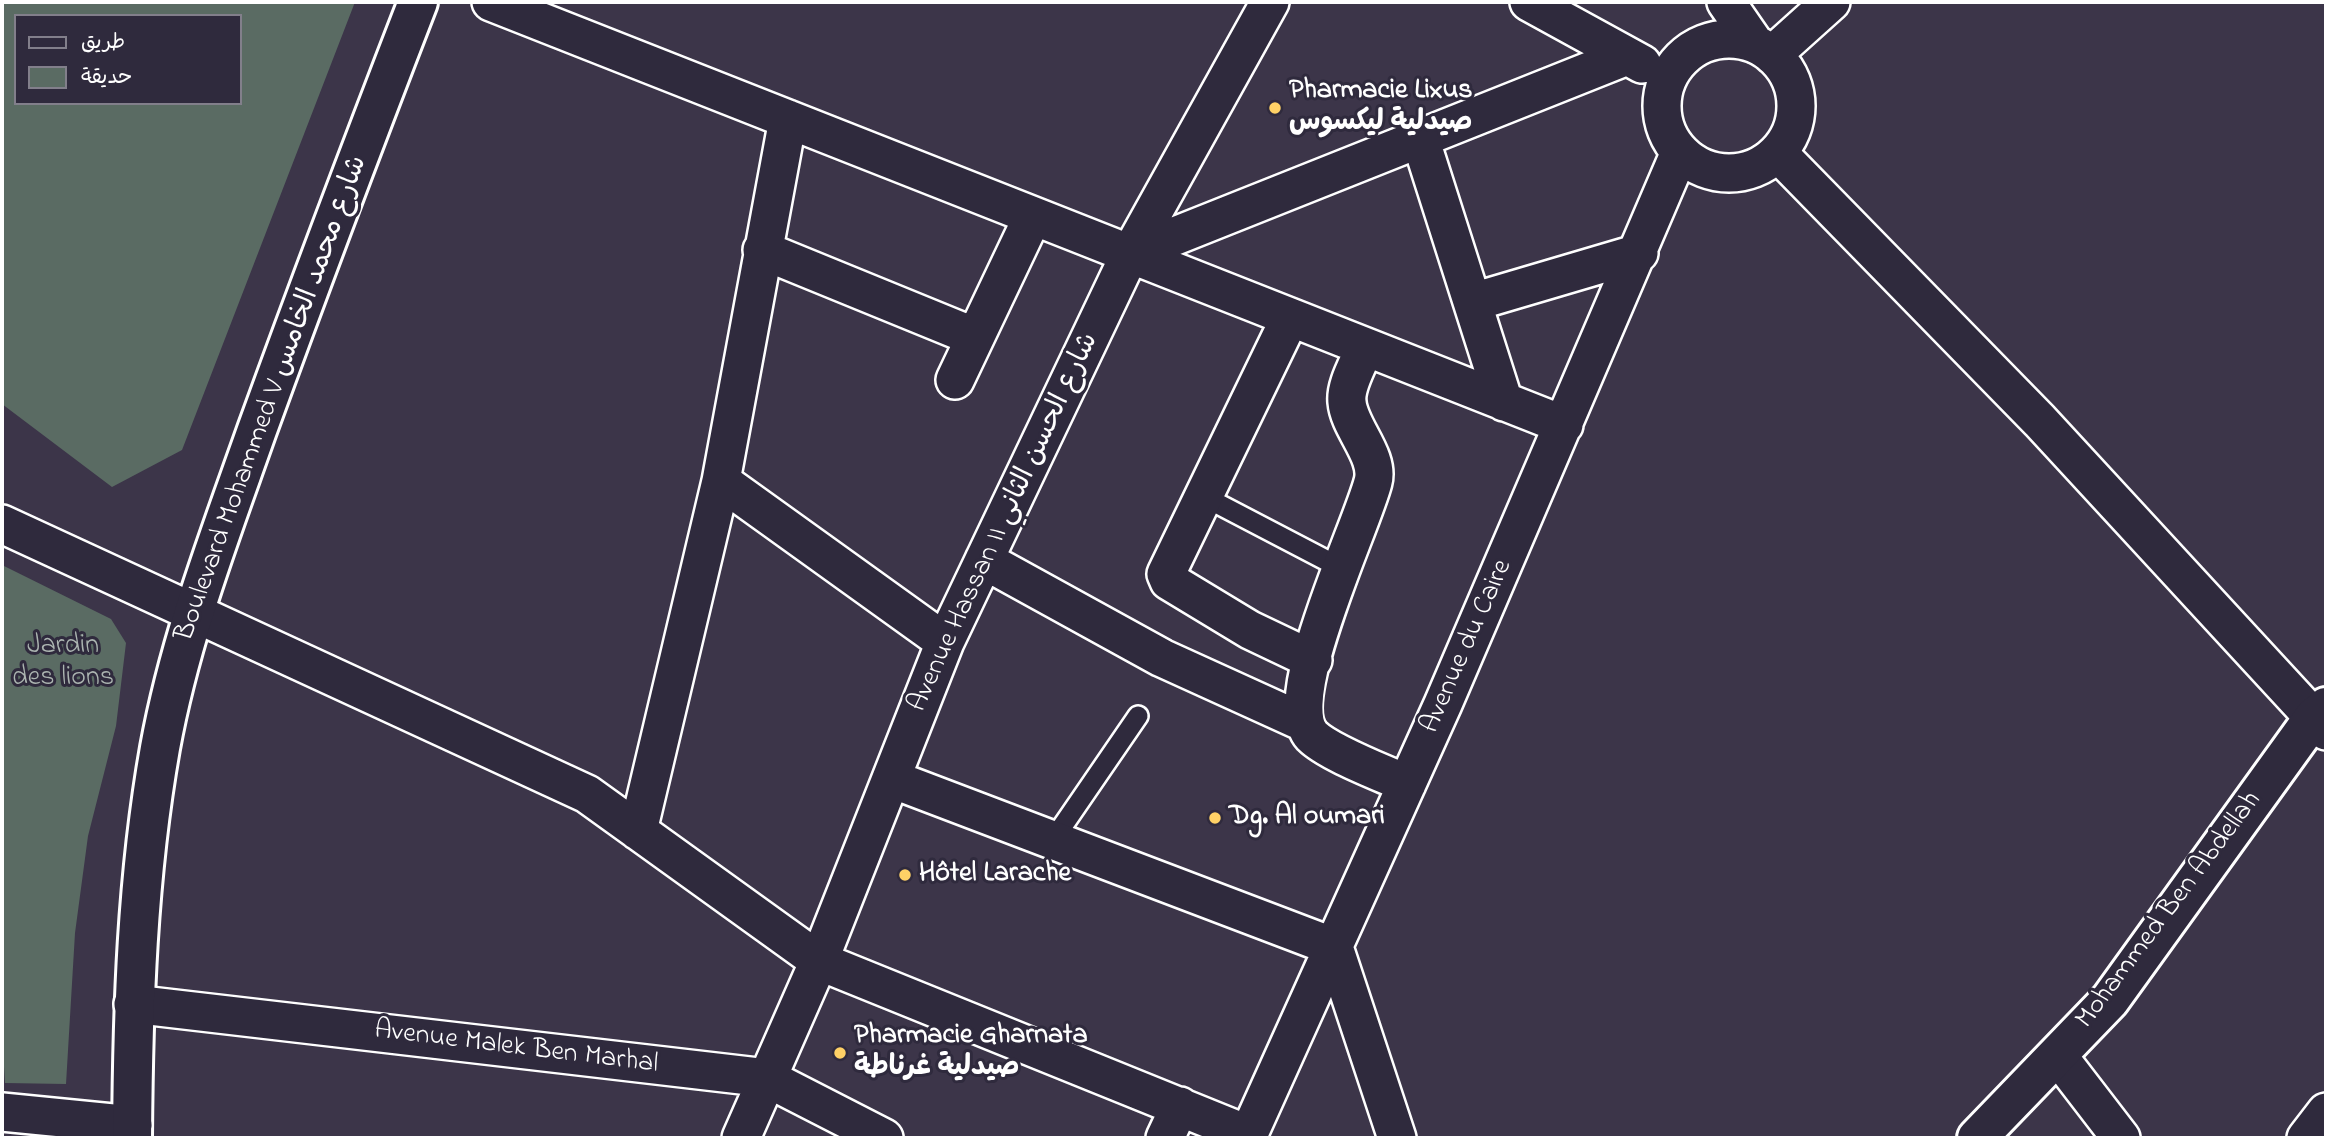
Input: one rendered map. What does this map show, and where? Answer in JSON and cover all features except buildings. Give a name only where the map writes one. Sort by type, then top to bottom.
[{"type":"street","name":"Boulevard Mohammed V شارع محمد الخامس","points":[[132,1132],[137,927],[145,844],[161,745],[192,610],[332,224],[418,2]]},
{"type":"street","points":[[491,2],[1564,425]]},
{"type":"street","name":"Avenue Hassan II شارع الحسن الثاني","points":[[741,1138],[819,961],[945,642],[1130,254],[1270,2]]},
{"type":"street","points":[[1529,2],[1668,77]]},
{"type":"street","points":[[1726,2],[1764,49],[1786,70],[1795,89],[1797,110],[1793,130],[1779,154],[1750,171],[1731,174],[1712,172],[1695,164],[1680,152],[1668,135],[1662,117],[1662,96],[1668,77],[1679,61],[1705,44],[1735,39],[1764,49]]},
{"type":"street","points":[[1764,49],[1831,2]]},
{"type":"street","points":[[1130,254],[1627,55]]},
{"type":"street","points":[[638,831],[721,481],[762,250],[789,119]]},
{"type":"street","points":[[1420,138],[1504,402]]},
{"type":"street","name":"Avenue du Caire","points":[[1248,1136],[1407,784],[1639,253],[1680,152]]},
{"type":"street","points":[[1779,154],[2040,421],[2322,718]]},
{"type":"street","points":[[955,380],[1033,216]]},
{"type":"street","points":[[762,250],[975,337]]},
{"type":"street","points":[[1472,302],[1639,253]]},
{"type":"street","points":[[1290,318],[1166,574],[1169,581],[1250,630],[1312,660]]},
{"type":"street","points":[[1365,347],[1346,402],[1374,474],[1312,660],[1303,693],[1305,723],[1312,735],[1325,745],[1407,784]]},
{"type":"street","points":[[721,481],[945,642]]},
{"type":"street","points":[[2,524],[587,794],[819,961],[1173,1122],[1248,1136]]},
{"type":"street","points":[[984,561],[1162,658],[1305,723]]},
{"type":"street","name":"Mohammed Ben Abdellah","points":[[1977,1138],[2110,1000],[2322,718]]},
{"type":"street","points":[[892,779],[1334,947],[1398,1138]]},
{"type":"street","name":"Avenue Malek Ben Marhal","points":[[134,1004],[767,1079],[884,1138]]},
{"type":"street","points":[[2058,1056],[2121,1138]]},
{"type":"street","points":[[2,1112],[132,1132]]},
{"type":"street","points":[[2306,1138],[2326,1112]]},
{"type":"lane","points":[[1203,496],[1341,568]]},
{"type":"lane","points":[[1053,840],[1138,716]]},
{"type":"green space","points":[[2,2],[355,2],[182,450],[112,487],[2,404]]},
{"type":"green space","name":"Jardin des lions","points":[[2,565],[111,619],[126,643],[116,726],[88,836],[75,933],[66,1084],[5,1083],[2,1035]]},
{"type":"place","name":"Pharmacie Lixus صيدلية ليكسوس","points":[[1275,108]]},
{"type":"place","name":"Dg. Al oumari","points":[[1215,818]]},
{"type":"place","name":"Hôtel Larache","points":[[905,875]]},
{"type":"place","name":"Pharmacie Gharnata صيدلية غرناطة","points":[[840,1053]]}]
